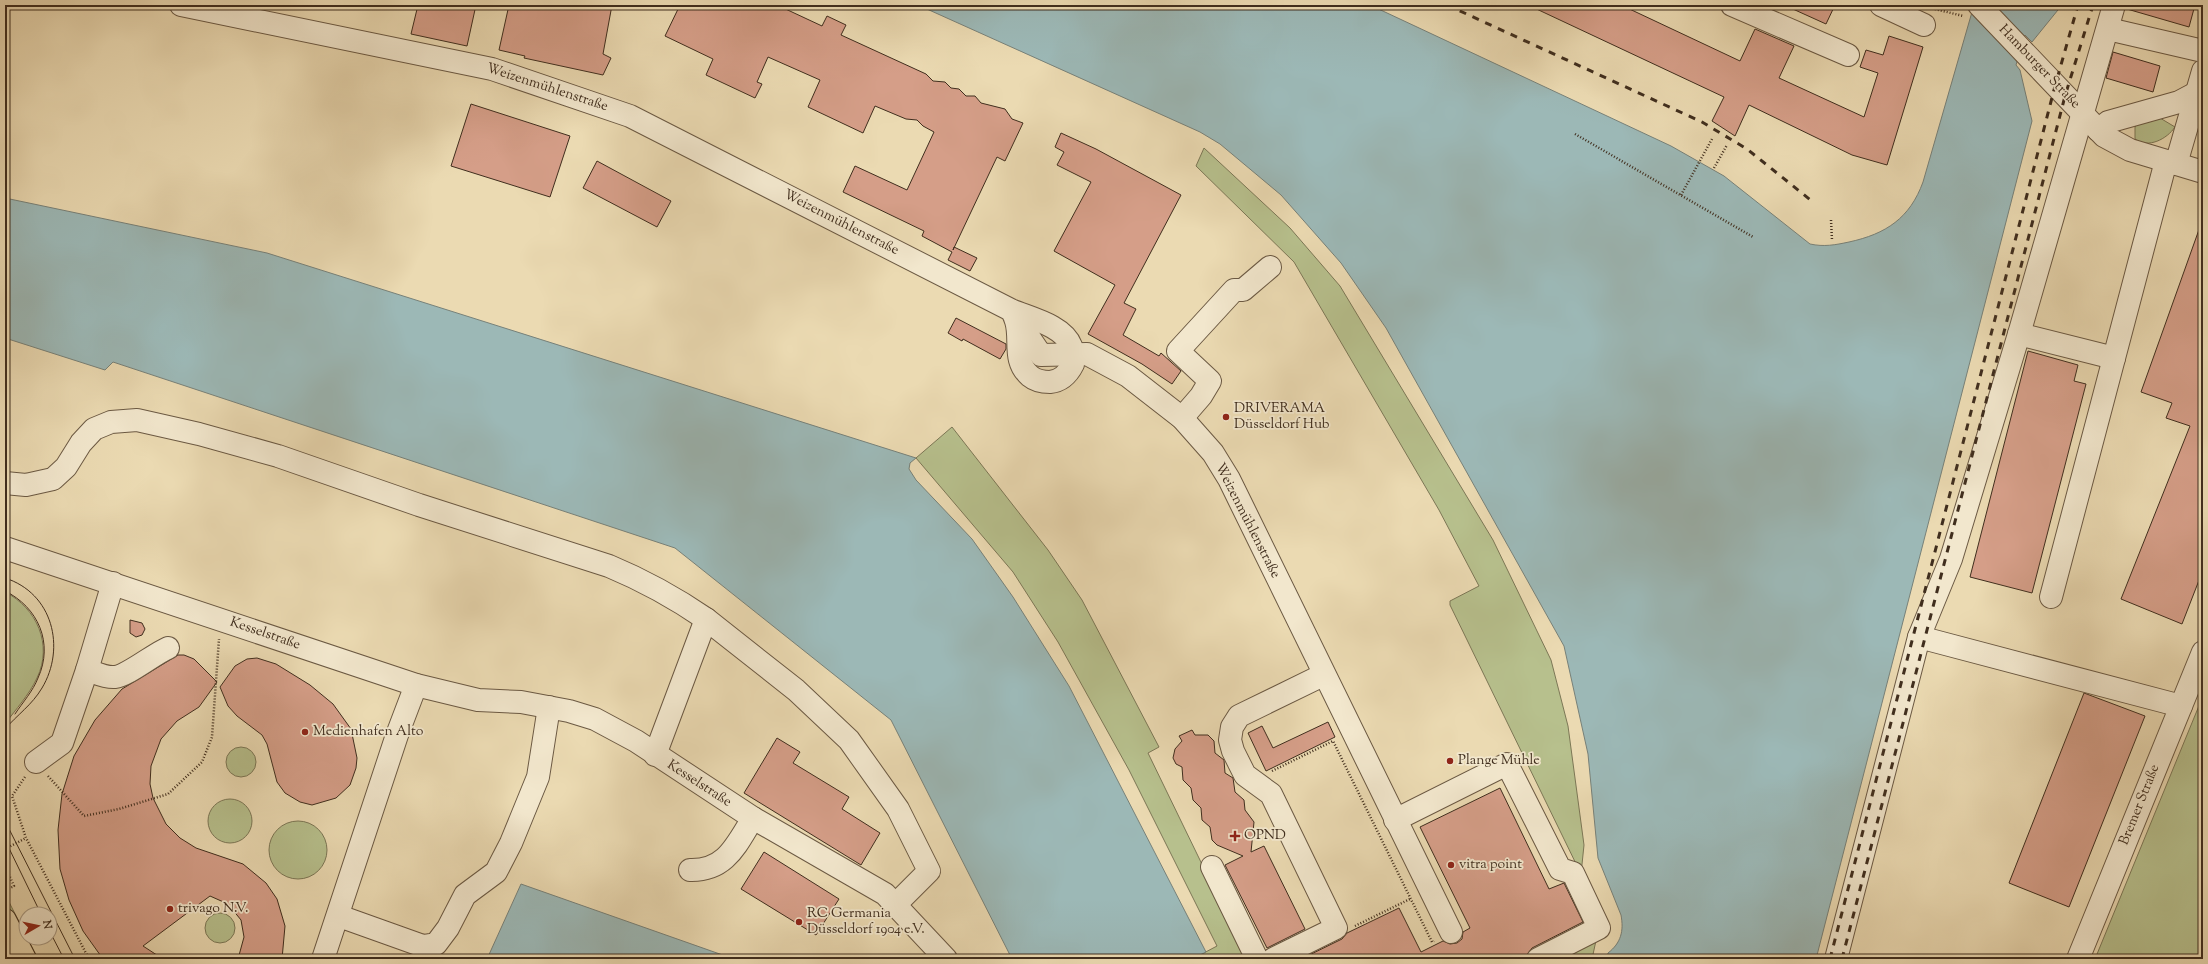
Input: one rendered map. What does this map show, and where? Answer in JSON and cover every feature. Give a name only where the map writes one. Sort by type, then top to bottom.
[{"type":"main road","points":[[5,920],[24,959]]},
{"type":"street","name":"Weizenmühlenstraße","points":[[181,5],[492,69],[630,116],[1011,310],[1041,355],[1087,354],[1128,376],[1182,418],[1213,453],[1228,479],[1323,675]]},
{"type":"street","points":[[1732,5],[1848,55]]},
{"type":"street","points":[[1881,5],[1924,25]]},
{"type":"street","points":[[1836,959],[1919,637],[1951,559],[2019,334],[2114,5]]},
{"type":"street","name":"Hamburger Straße","points":[[1973,11],[2021,49],[2098,130],[2116,144],[2171,163]]},
{"type":"street","points":[[2108,29],[2203,51]]},
{"type":"street","points":[[2098,130],[2108,122],[2179,102],[2201,85]]},
{"type":"street","points":[[2051,597],[2114,358],[2171,163],[2201,85]]},
{"type":"street","points":[[2171,163],[2203,172]]},
{"type":"street","points":[[1182,418],[1201,396],[1210,380],[1178,350],[1234,290],[1243,290],[1270,267]]},
{"type":"street","points":[[1011,310],[1050,326],[1060,333],[1071,345],[1073,354]]},
{"type":"street","points":[[2019,334],[2114,358]]},
{"type":"street","points":[[5,483],[26,485],[53,479],[66,467],[86,436],[94,429],[103,424],[138,420],[160,424],[278,456],[419,505],[609,566],[638,578],[673,596],[706,619],[796,690],[849,740],[898,810],[928,871],[896,904]]},
{"type":"street","name":"Kesselstraße","points":[[5,548],[416,685],[478,700],[521,702],[549,707],[595,719],[636,741],[655,755],[753,818],[885,894],[946,959]]},
{"type":"street","points":[[36,762],[62,743],[87,670],[113,583]]},
{"type":"street","points":[[655,755],[706,619]]},
{"type":"street","points":[[1919,637],[2181,706]]},
{"type":"street","points":[[87,670],[112,677],[122,675],[155,653],[168,648]]},
{"type":"street","name":"Bremer Straße","points":[[2078,959],[2203,652]]},
{"type":"street","points":[[1273,959],[1336,928],[1270,794],[1245,775],[1233,751],[1230,740],[1232,727],[1239,716],[1323,675],[1451,932]]},
{"type":"street","points":[[323,959],[339,916],[398,735],[416,685]]},
{"type":"street","points":[[339,916],[423,946],[436,944],[448,928],[465,895],[496,872],[511,843],[538,777],[549,707]]},
{"type":"street","points":[[1395,820],[1507,764],[1560,869],[1573,873],[1599,928],[1538,959]]},
{"type":"street","points":[[690,870],[709,869],[727,858],[753,818]]},
{"type":"street","points":[[1212,867],[1257,959]]},
{"type":"path","points":[[1943,11],[1973,11]]},
{"type":"path","points":[[1575,134],[1753,237]]},
{"type":"path","points":[[1681,195],[1712,139]]},
{"type":"path","points":[[1714,168],[1727,145]]},
{"type":"path","points":[[1831,220],[1832,240]]},
{"type":"path","points":[[89,959],[26,838],[12,796],[36,762],[84,816],[119,809],[168,794],[202,762],[212,737],[221,620]]},
{"type":"path","points":[[1251,781],[1333,741],[1378,836],[1432,942]]},
{"type":"path","points":[[5,849],[26,838]]},
{"type":"path","points":[[5,866],[14,886],[5,891]]},
{"type":"path","points":[[1336,928],[1339,934],[1410,899]]},
{"type":"green space","points":[[2160,118],[2175,127],[2172,131],[2162,139],[2151,143],[2140,142],[2135,139],[2135,127],[2140,122]]},
{"type":"green space","points":[[1204,148],[1290,228],[1340,286],[1493,540],[1551,660],[1568,726],[1584,845],[1581,874],[1450,605],[1450,601],[1479,586],[1439,510],[1294,262],[1196,166]]},
{"type":"green space","points":[[952,427],[1048,550],[1082,600],[1159,747],[1148,753],[1248,959],[1201,959],[1200,955],[1217,946],[1129,770],[1058,642],[1013,572],[916,458]]},
{"type":"green space","points":[[5,592],[26,608],[33,618],[39,629],[43,653],[42,665],[34,684],[5,724]]},
{"type":"green space","points":[[2203,696],[2203,959],[2095,959]]},
{"type":"green space","points":[[241,747],[252,751],[256,762],[252,773],[241,777],[230,773],[226,762],[230,751]]},
{"type":"green space","points":[[226,799],[234,799],[246,805],[252,817],[252,825],[246,837],[234,843],[226,843],[214,837],[208,825],[208,817],[214,805]]},
{"type":"green space","points":[[292,821],[304,821],[319,829],[327,844],[327,856],[319,871],[304,879],[292,879],[277,871],[269,856],[269,844],[277,829]]},
{"type":"green space","points":[[6,901],[9,902],[18,920],[18,931],[5,905]]},
{"type":"green space","points":[[220,913],[226,914],[234,922],[234,934],[226,942],[220,943],[214,942],[206,934],[205,928],[206,922],[214,914]]},
{"type":"green space","points":[[1597,936],[1592,959],[1566,959],[1566,951]]},
{"type":"green space","points":[[26,946],[31,946],[38,959],[32,959]]},
{"type":"water","points":[[918,5],[1370,5],[1671,146],[1724,176],[1810,244],[1834,245],[1862,239],[1885,229],[1904,215],[1918,195],[1974,5],[2062,5],[2032,42],[2025,35],[2016,65],[2020,70],[2032,121],[1816,959],[1607,959],[1608,953],[1619,941],[1622,931],[1622,921],[1621,915],[1598,858],[1588,754],[1564,646],[1386,328],[1341,263],[1281,195],[1220,144],[1200,132]]},
{"type":"water","points":[[5,198],[267,253],[916,458],[910,463],[909,469],[916,480],[972,539],[1013,597],[1069,686],[1206,952],[1200,955],[1201,959],[1012,959],[891,720],[675,548],[113,362],[105,370],[5,338]]},
{"type":"water","points":[[521,884],[734,959],[487,959]]},
{"type":"building","points":[[418,5],[476,5],[467,46],[411,34]]},
{"type":"building","points":[[509,5],[612,5],[603,54],[611,58],[603,75],[524,58],[525,56],[499,50]]},
{"type":"building","points":[[680,5],[777,5],[822,26],[827,16],[846,25],[841,35],[926,74],[933,81],[945,82],[951,88],[959,89],[966,96],[975,96],[981,103],[1005,109],[1012,119],[1023,123],[1005,161],[997,157],[954,247],[977,258],[970,271],[948,260],[952,252],[922,236],[924,231],[843,192],[855,166],[907,190],[934,132],[923,126],[917,120],[906,119],[875,106],[863,133],[808,107],[820,80],[768,57],[757,82],[762,84],[755,98],[706,75],[713,59],[665,36]]},
{"type":"building","points":[[1528,5],[1621,5],[1740,61],[1755,29],[1794,46],[1779,78],[1864,117],[1878,73],[1860,67],[1866,50],[1883,55],[1889,36],[1923,47],[1887,165],[1852,155],[1749,105],[1735,136],[1712,121],[1724,97]]},
{"type":"building","points":[[1784,5],[1835,5],[1826,24]]},
{"type":"building","points":[[2128,5],[2195,5],[2189,27],[2127,9]]},
{"type":"building","points":[[2113,52],[2160,66],[2153,92],[2106,78]]},
{"type":"building","points":[[471,104],[570,136],[550,197],[451,166]]},
{"type":"building","points":[[1061,133],[1096,149],[1181,195],[1124,303],[1136,309],[1123,335],[1159,356],[1161,353],[1181,371],[1172,384],[1142,364],[1088,334],[1115,285],[1054,251],[1091,182],[1057,165],[1064,152],[1055,147]]},
{"type":"building","points":[[597,161],[671,201],[657,227],[583,188]]},
{"type":"building","points":[[2201,224],[2203,224],[2203,570],[2182,624],[2121,599],[2190,426],[2166,418],[2172,403],[2141,392]]},
{"type":"building","points":[[956,318],[1006,344],[1006,349],[1000,359],[963,339],[962,341],[948,333]]},
{"type":"building","points":[[2028,351],[2078,365],[2074,381],[2086,384],[2032,593],[1970,577]]},
{"type":"building","points":[[130,620],[142,623],[145,629],[142,635],[136,637],[130,633]]},
{"type":"building","points":[[178,655],[184,655],[194,659],[217,682],[199,707],[177,721],[161,739],[151,766],[150,784],[153,798],[166,824],[180,838],[196,848],[243,864],[266,883],[277,899],[285,926],[282,959],[238,959],[244,937],[241,920],[228,904],[210,896],[143,946],[163,959],[103,959],[83,931],[69,900],[60,869],[58,830],[62,794],[74,756],[95,720],[122,689]]},
{"type":"building","name":"Medienhafen Alto","points":[[257,658],[276,664],[310,685],[333,704],[351,729],[357,758],[356,768],[350,785],[336,798],[312,805],[300,802],[285,793],[277,782],[267,744],[262,735],[237,716],[228,706],[220,687],[235,666],[247,659]]},
{"type":"building","points":[[2084,693],[2145,716],[2069,907],[2009,883]]},
{"type":"building","points":[[1328,722],[1335,737],[1266,771],[1248,733],[1262,726],[1273,748]]},
{"type":"building","points":[[1192,730],[1195,735],[1208,735],[1214,741],[1215,753],[1224,760],[1225,773],[1233,778],[1235,792],[1244,800],[1245,810],[1254,822],[1251,852],[1264,846],[1305,929],[1267,948],[1225,865],[1243,856],[1217,845],[1212,840],[1210,827],[1202,820],[1201,808],[1193,800],[1191,788],[1183,780],[1182,767],[1176,764],[1173,758],[1175,749],[1182,741],[1179,736]]},
{"type":"building","points":[[777,738],[800,752],[793,763],[849,797],[842,809],[880,833],[861,865],[744,793]]},
{"type":"building","points":[[1500,788],[1549,889],[1564,883],[1583,922],[1532,948],[1526,957],[1521,959],[1301,959],[1342,939],[1347,933],[1399,908],[1421,952],[1443,941],[1450,944],[1457,943],[1462,939],[1463,932],[1470,928],[1420,827]]},
{"type":"building","points":[[764,852],[839,899],[816,935],[741,889]]},
{"type":"tram line","points":[[5,578],[21,585],[34,596],[44,609],[50,624],[53,640],[53,656],[49,672],[42,688],[29,705],[5,729]]},
{"type":"tram line","points":[[5,591],[17,598],[34,616],[40,627],[43,639],[43,665],[31,692],[15,714]]},
{"type":"tram line","points":[[5,821],[75,959]]},
{"type":"tram line","points":[[5,840],[37,906]]},
{"type":"tram line","points":[[57,946],[64,959]]},
{"type":"railway","points":[[1447,5],[1702,122],[1747,149],[1813,202]]},
{"type":"railway","points":[[1830,959],[2055,86],[2078,5]]},
{"type":"railway","points":[[1842,959],[2065,96],[2093,5]]},
{"type":"place","name":"DRIVERAMA Düsseldorf Hub","points":[[1226,417]]},
{"type":"place","name":"Medienhafen Alto","points":[[305,732]]},
{"type":"place","name":"Plange Mühle","points":[[1450,761]]},
{"type":"place","name":"OPND","points":[[1235,836]]},
{"type":"place","name":"vitra point","points":[[1451,865]]},
{"type":"place","name":"trivago N.V.","points":[[170,909]]},
{"type":"place","name":"RC Germania Düsseldorf 1904 e.V.","points":[[799,922]]}]
